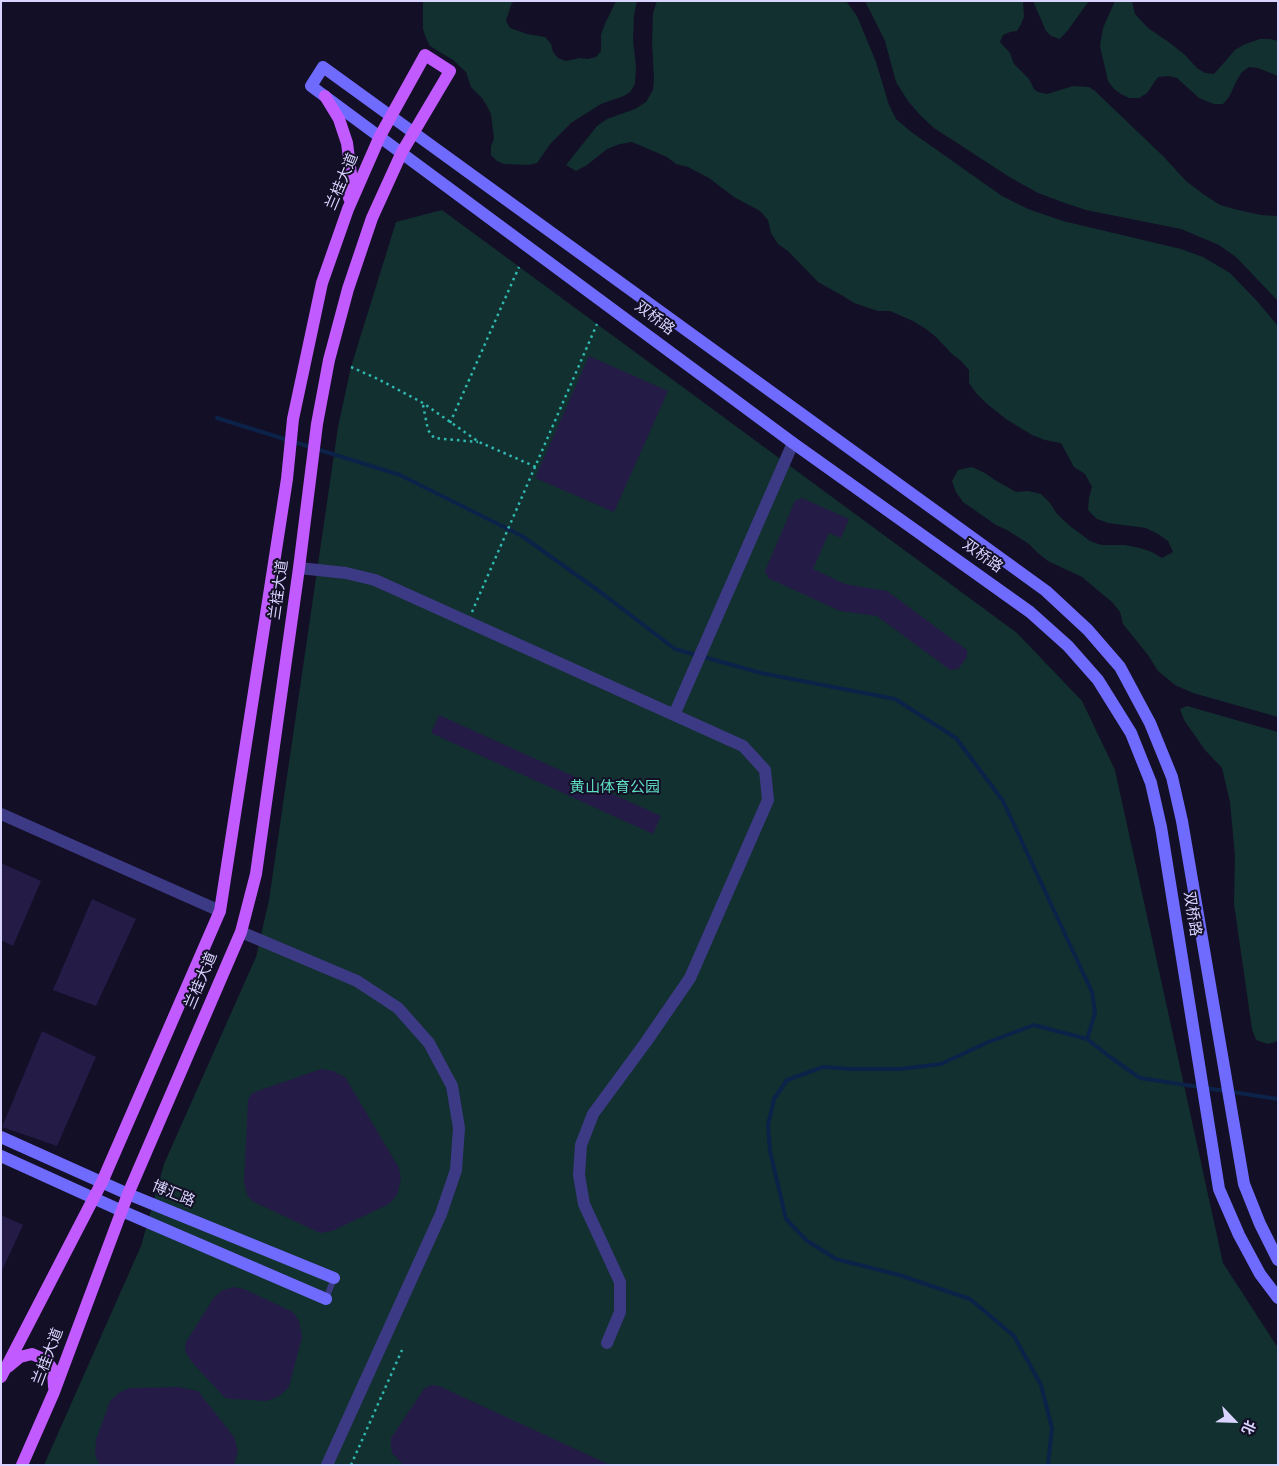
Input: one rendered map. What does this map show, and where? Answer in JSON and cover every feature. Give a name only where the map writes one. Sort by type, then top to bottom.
[{"type":"main road","name":"兰桂大道","points":[[3,1373],[102,1182],[220,911],[286,479],[293,419],[322,283],[348,209],[380,136],[425,55],[450,71],[414,132]]},
{"type":"main road","name":"双桥路","points":[[1278,1260],[1260,1224],[1244,1184],[1182,821],[1172,777],[1150,723],[1120,667],[1088,630],[1046,591],[323,67],[311,86],[794,443],[1030,612],[1068,646],[1098,680],[1131,733],[1151,784],[1161,827],[1219,1189],[1239,1235],[1260,1274],[1278,1298]]},
{"type":"main road","points":[[325,96],[339,120],[347,143],[351,174],[348,209]]},
{"type":"main road","points":[[402,152],[414,132]]},
{"type":"main road","name":"兰桂大道","points":[[22,1465],[54,1392],[128,1194],[240,932],[256,874],[328,360],[348,290],[372,218],[402,152]]},
{"type":"main road","name":"博汇路","points":[[1,1137],[128,1194],[334,1278]]},
{"type":"main road","points":[[1,1156],[122,1211],[326,1299]]},
{"type":"main road","points":[[3,1373],[20,1357],[32,1354],[46,1360],[53,1370],[54,1392]]},
{"type":"street","points":[[674,715],[794,443]]},
{"type":"street","points":[[299,568],[346,573],[376,580],[743,746],[765,770],[768,800],[690,978],[593,1114],[581,1144],[579,1174],[584,1204],[620,1282],[620,1312],[607,1343]]},
{"type":"street","points":[[1,814],[220,911]]},
{"type":"street","points":[[240,932],[357,981],[398,1008],[430,1043],[452,1086],[459,1128],[456,1170],[441,1214],[327,1465]]},
{"type":"lane","points":[[326,1299],[334,1278]]},
{"type":"path","points":[[450,423],[519,267]]},
{"type":"path","points":[[468,622],[597,324]]},
{"type":"path","points":[[350,368],[378,379],[423,403],[479,442],[536,467]]},
{"type":"path","points":[[423,403],[428,430],[434,438],[479,442]]},
{"type":"path","points":[[351,1465],[402,1350]]},
{"type":"green space","points":[[423,1],[514,1],[506,21],[510,28],[527,34],[545,37],[558,58],[566,61],[596,57],[601,51],[601,35],[604,26],[616,1],[637,1],[634,15],[633,40],[636,67],[635,84],[630,92],[624,96],[601,104],[571,123],[551,143],[537,163],[529,165],[504,164],[497,161],[491,155],[491,146],[494,139],[491,114],[482,98],[471,87],[466,72],[453,60],[430,46],[426,38],[423,29]]},
{"type":"green space","points":[[657,1],[846,1],[857,16],[876,62],[889,105],[896,119],[910,131],[1002,196],[1028,209],[1063,221],[1181,249],[1203,257],[1230,273],[1257,301],[1278,326],[1278,717],[1193,693],[1175,685],[1158,671],[1148,655],[1123,624],[1120,612],[1112,602],[1082,577],[1048,561],[1029,544],[996,525],[963,502],[956,492],[952,481],[958,470],[972,467],[1016,492],[1028,491],[1041,494],[1057,514],[1090,541],[1101,545],[1125,545],[1140,548],[1162,558],[1173,552],[1168,541],[1146,528],[1108,523],[1097,519],[1088,510],[1092,487],[1085,474],[1074,467],[1061,443],[1032,435],[1006,419],[986,403],[969,383],[969,370],[926,329],[890,311],[878,311],[854,303],[818,282],[788,251],[778,244],[771,233],[768,220],[760,211],[734,197],[709,178],[688,167],[676,164],[667,157],[632,142],[607,149],[576,171],[566,165],[597,126],[607,119],[635,109],[646,102],[653,90],[653,13]]},
{"type":"green space","points":[[865,1],[1023,1],[1024,17],[1021,24],[1017,31],[1003,35],[1000,42],[1010,53],[1014,64],[1029,79],[1034,89],[1047,94],[1073,86],[1089,87],[1164,157],[1186,181],[1203,194],[1220,205],[1261,215],[1278,216],[1278,301],[1236,257],[1219,245],[1181,229],[1086,210],[1038,193],[1011,178],[934,128],[908,101],[896,82],[885,41]]},
{"type":"green space","points":[[1033,1],[1089,1],[1060,39],[1051,36],[1046,31]]},
{"type":"green space","points":[[1115,1],[1132,1],[1135,14],[1148,28],[1170,43],[1205,73],[1214,74],[1235,50],[1243,45],[1260,39],[1278,41],[1278,76],[1258,68],[1249,67],[1242,72],[1229,97],[1223,104],[1214,104],[1199,98],[1177,78],[1168,76],[1158,77],[1147,93],[1139,98],[1129,98],[1114,89],[1108,81],[1100,46],[1103,28]]},
{"type":"green space","name":"黄山体育公园","points":[[442,210],[1017,633],[1082,701],[1115,770],[1223,1263],[1278,1348],[1278,1465],[44,1465],[141,1246],[164,1164],[256,957],[269,900],[338,427],[351,367],[396,222]]},
{"type":"green space","points":[[1187,706],[1278,732],[1278,1041],[1268,1044],[1256,1040],[1252,1029],[1234,904],[1235,856],[1230,802],[1222,768],[1205,750],[1184,720],[1180,709]]},
{"type":"building","points":[[589,356],[668,391],[614,512],[535,478]]},
{"type":"building","points":[[802,498],[849,519],[841,538],[829,533],[813,569],[845,584],[887,591],[967,650],[967,657],[958,669],[950,670],[877,616],[840,611],[768,578],[765,571],[795,501]]},
{"type":"building","points":[[439,715],[661,816],[653,834],[431,733]]},
{"type":"building","points":[[1,863],[41,881],[13,946],[1,940]]},
{"type":"building","points":[[92,899],[136,919],[96,1006],[53,990]]},
{"type":"building","points":[[42,1031],[96,1057],[57,1146],[2,1127]]},
{"type":"building","points":[[321,1069],[333,1071],[345,1077],[399,1168],[401,1179],[397,1195],[389,1204],[332,1231],[320,1233],[252,1201],[247,1195],[244,1182],[248,1100],[252,1093]]},
{"type":"building","points":[[1,1215],[23,1225],[1,1273]]},
{"type":"building","points":[[234,1287],[244,1289],[293,1312],[299,1321],[302,1337],[289,1387],[279,1396],[267,1401],[225,1398],[191,1361],[185,1351],[186,1342],[213,1299],[221,1291]]},
{"type":"building","points":[[431,1385],[439,1386],[610,1465],[403,1465],[392,1453],[391,1438],[424,1389]]},
{"type":"building","points":[[179,1387],[198,1391],[234,1437],[238,1451],[234,1465],[100,1465],[95,1455],[96,1440],[110,1401],[120,1392],[130,1388]]},
{"type":"waterway","points":[[217,418],[400,475],[522,536],[675,649],[761,673],[895,699],[956,738],[1003,801],[1092,992],[1095,1013],[1087,1039]]},
{"type":"waterway","points":[[1048,1465],[1052,1428],[1041,1385],[1014,1336],[970,1299],[899,1275],[836,1259],[806,1240],[786,1219],[770,1151],[768,1125],[774,1099],[787,1080],[823,1067],[900,1069],[941,1064],[986,1043],[1034,1025],[1087,1039],[1140,1078],[1278,1099]]}]
